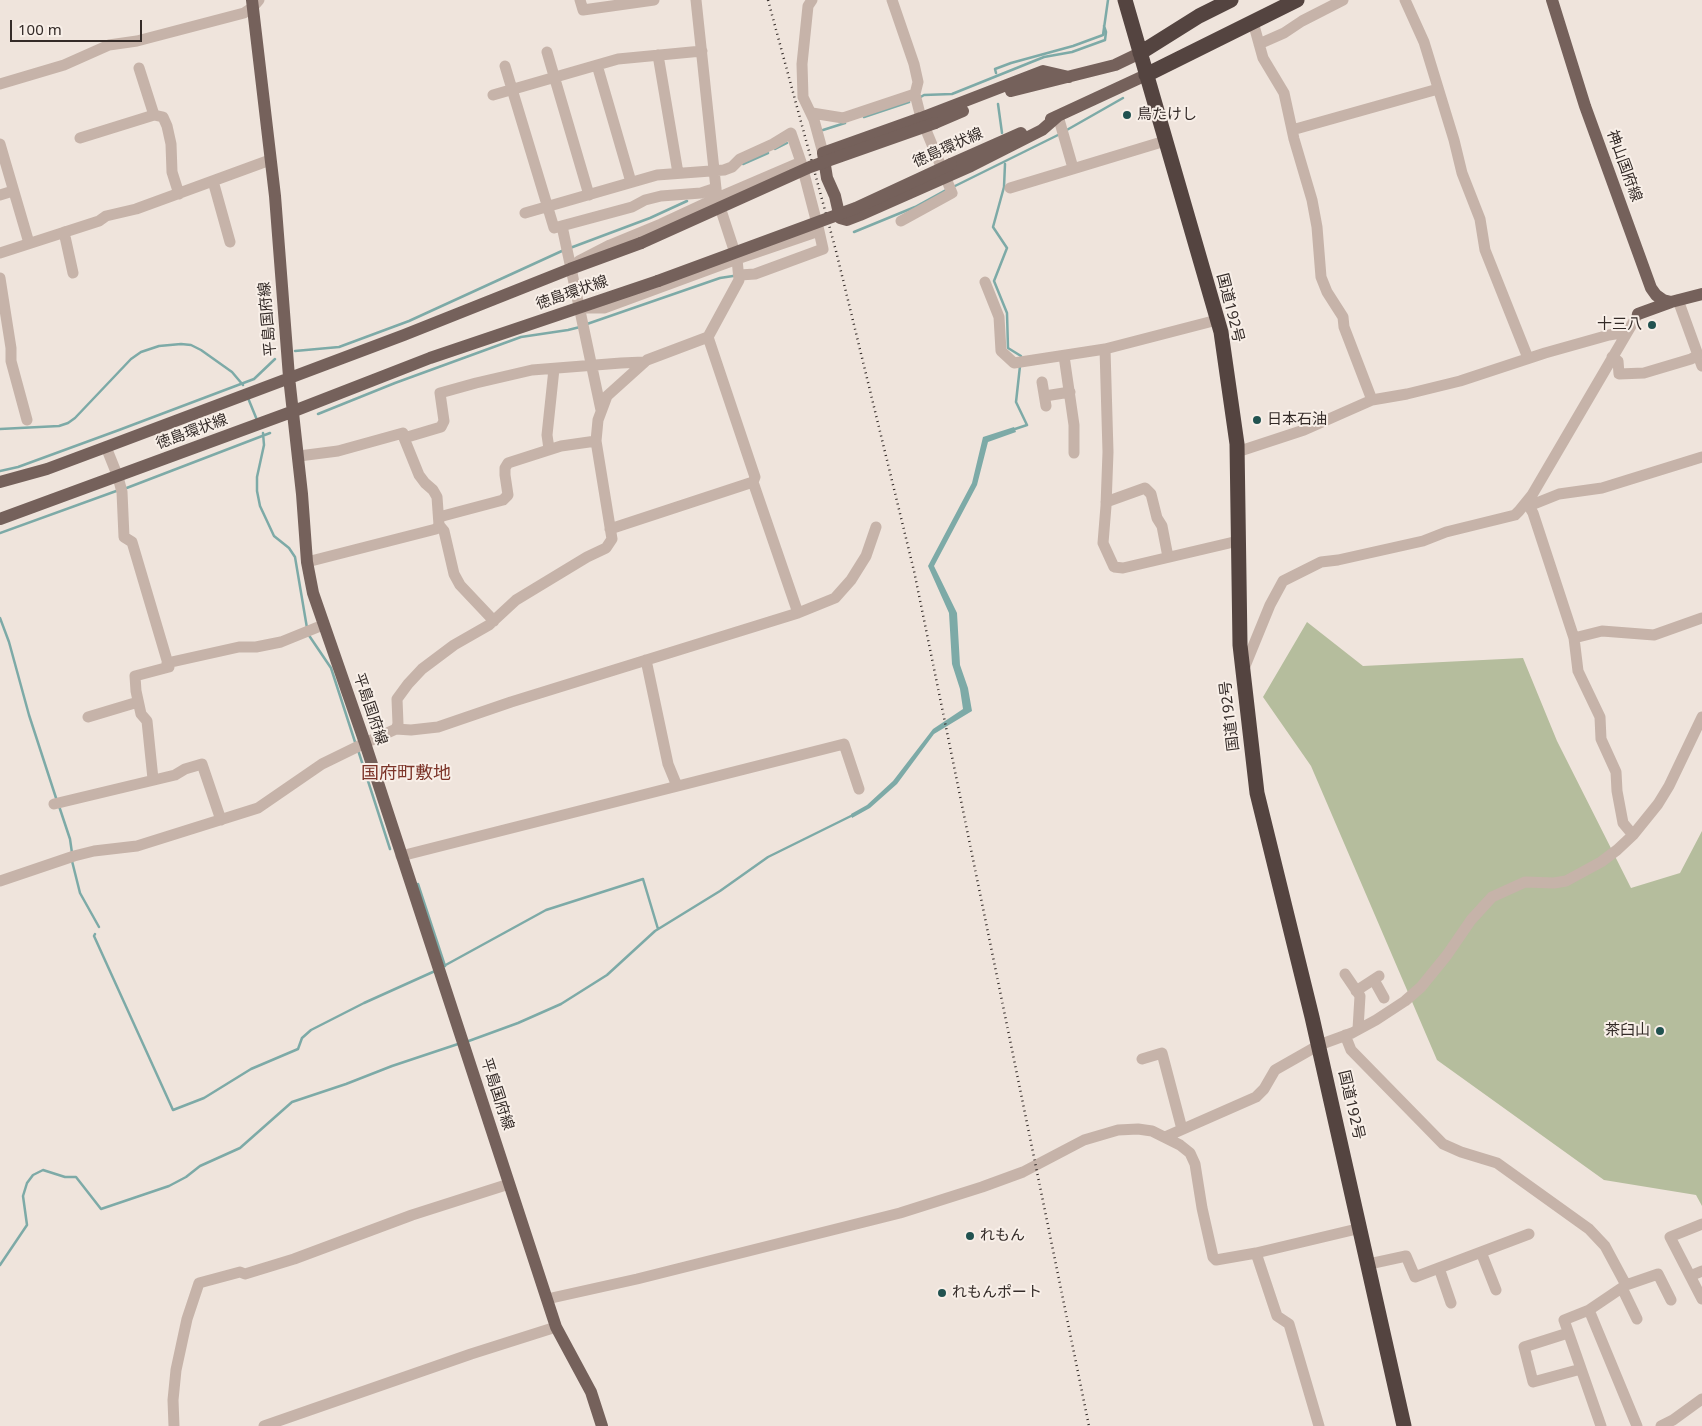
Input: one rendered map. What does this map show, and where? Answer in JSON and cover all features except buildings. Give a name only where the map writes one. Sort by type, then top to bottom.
[{"type":"highway","name":"国道192号","points":[[1125,0],[1221,332],[1237,452],[1240,645],[1257,793],[1319,1045],[1404,1426]]},
{"type":"highway","points":[[1140,53],[1199,16],[1231,0]]},
{"type":"highway","points":[[1146,75],[1298,0]]},
{"type":"main road","name":"神山国府線","points":[[1552,0],[1585,106],[1651,288]]},
{"type":"main road","name":"平島国府線","points":[[255,2],[275,196],[307,562],[313,593],[313,629],[360,745],[401,856],[556,1327],[591,1392],[602,1426]]},
{"type":"main road","name":"徳島環状線","points":[[0,482],[46,468],[404,335],[641,243],[810,167],[935,123],[1016,89],[1114,65],[1140,53]]},
{"type":"main road","points":[[1058,116],[1042,130],[949,185],[847,220],[840,218],[835,196],[827,178],[823,153],[1043,71],[1070,77]]},
{"type":"main road","name":"徳島環状線","points":[[0,519],[121,485],[294,411],[430,358],[580,308],[856,208],[1146,75]]},
{"type":"main road","points":[[1638,314],[1651,288],[1663,300],[1674,301]]},
{"type":"main road","points":[[1638,314],[1674,301],[1702,294]]},
{"type":"street","points":[[580,0],[583,10],[649,0]]},
{"type":"street","points":[[404,438],[441,427],[444,421],[440,393],[532,370],[644,362],[708,337],[740,275],[737,259],[716,193],[696,0]]},
{"type":"street","points":[[812,0],[808,6],[802,64],[803,97],[812,113],[823,153]]},
{"type":"street","points":[[892,0],[914,64],[918,82],[916,98],[921,118],[952,193],[901,221]]},
{"type":"street","points":[[1259,44],[1284,34],[1302,21],[1343,0]]},
{"type":"street","points":[[1405,0],[1424,42],[1454,140],[1462,173],[1480,219],[1485,250],[1528,358]]},
{"type":"street","points":[[0,84],[64,65],[109,45],[136,41],[244,13],[255,2]]},
{"type":"street","points":[[1253,22],[1263,58],[1284,93],[1292,130],[1312,200],[1317,227],[1321,278],[1343,317],[1344,327],[1372,400]]},
{"type":"street","points":[[493,95],[618,58],[702,51]]},
{"type":"street","points":[[547,52],[589,195]]},
{"type":"street","points":[[658,55],[678,173]]},
{"type":"street","points":[[597,65],[631,182]]},
{"type":"street","points":[[505,66],[554,228],[632,207],[645,200],[661,196],[716,193]]},
{"type":"street","points":[[139,68],[154,114]]},
{"type":"street","points":[[1292,130],[1438,89]]},
{"type":"street","points":[[812,113],[843,118],[916,98]]},
{"type":"street","points":[[80,138],[154,114],[163,117],[171,144],[172,172],[179,194]]},
{"type":"street","points":[[1058,116],[1074,168]]},
{"type":"street","points":[[525,213],[657,175],[732,167],[740,159],[773,144],[791,133],[801,162],[824,249],[755,274],[740,275]]},
{"type":"street","points":[[1010,188],[1165,140]]},
{"type":"street","points":[[0,144],[29,244]]},
{"type":"street","points":[[0,253],[99,221],[106,216],[136,209],[270,160]]},
{"type":"street","points":[[570,269],[580,260],[610,245],[661,224],[716,193],[801,162]]},
{"type":"street","points":[[213,181],[231,229],[230,242]]},
{"type":"street","points":[[0,195],[13,190]]},
{"type":"street","points":[[562,226],[601,411]]},
{"type":"street","points":[[64,232],[73,273]]},
{"type":"street","points":[[580,308],[604,308],[737,259],[819,232]]},
{"type":"street","points":[[0,278],[12,348],[11,360],[27,420]]},
{"type":"street","points":[[985,282],[999,317],[1001,351],[1020,363],[1105,349],[1217,320]]},
{"type":"street","points":[[1674,301],[1701,362]]},
{"type":"street","points":[[1243,672],[1270,605],[1282,581],[1321,562],[1338,560],[1423,540],[1446,532],[1515,515],[1527,503],[1638,314]]},
{"type":"street","points":[[1237,452],[1304,430],[1372,400],[1407,394],[1460,381],[1528,358],[1609,335],[1627,332]]},
{"type":"street","points":[[708,337],[755,477],[753,482],[798,613]]},
{"type":"street","points":[[1105,349],[1108,452],[1103,543],[1114,567],[1124,568],[1238,541]]},
{"type":"street","points":[[1064,356],[1074,425],[1074,453]]},
{"type":"street","points":[[1612,357],[1618,361],[1619,374],[1644,373],[1691,359],[1701,362]]},
{"type":"street","points":[[396,729],[398,724],[398,698],[422,669],[448,650],[489,625],[516,600],[587,556],[606,548],[612,538],[596,441],[598,420],[607,396],[644,362]]},
{"type":"street","points":[[549,449],[547,434],[554,369]]},
{"type":"street","points":[[1042,382],[1045,401],[1070,392]]},
{"type":"street","points":[[299,456],[338,451],[403,433],[419,475],[437,497],[439,521],[444,531],[454,574],[460,585],[494,621]]},
{"type":"street","points":[[439,521],[503,500],[508,495],[505,468],[508,463],[549,449],[596,441]]},
{"type":"street","points":[[106,446],[121,485],[124,537],[132,542],[168,667],[135,676],[141,714],[147,720],[153,779]]},
{"type":"street","points":[[1527,503],[1534,504],[1559,494],[1602,488],[1702,457]]},
{"type":"street","points":[[610,529],[753,482]]},
{"type":"street","points":[[1106,502],[1145,488],[1152,494],[1157,518],[1162,526],[1168,557]]},
{"type":"street","points":[[1527,503],[1533,514],[1574,638],[1578,671],[1600,717],[1601,739],[1616,772],[1617,791],[1623,823],[1633,835]]},
{"type":"street","points":[[307,562],[436,529],[439,521]]},
{"type":"street","points":[[0,881],[72,856],[94,851],[137,846],[258,808],[322,764],[396,729],[411,730],[438,727],[798,613],[835,598],[851,580],[866,556],[876,527]]},
{"type":"street","points":[[1574,638],[1602,631],[1654,635],[1702,618]]},
{"type":"street","points":[[167,663],[239,647],[256,647],[282,642],[313,629]]},
{"type":"street","points":[[646,660],[668,764],[678,786]]},
{"type":"street","points":[[88,717],[138,702]]},
{"type":"street","points":[[1165,1137],[1256,1097],[1264,1089],[1274,1070],[1319,1045],[1376,1020],[1405,1001],[1421,988],[1471,920],[1492,897],[1525,882],[1554,883],[1566,881],[1601,862],[1633,835],[1658,804],[1669,786],[1702,717]]},
{"type":"street","points":[[401,856],[844,744],[859,789]]},
{"type":"street","points":[[57,803],[175,775],[185,769],[202,764],[221,820]]},
{"type":"street","points":[[1345,974],[1360,996],[1358,1029]]},
{"type":"street","points":[[1356,991],[1376,978],[1384,998]]},
{"type":"street","points":[[1345,1035],[1351,1050],[1443,1144],[1461,1152],[1497,1163],[1589,1229],[1605,1246],[1637,1318]]},
{"type":"street","points":[[1142,1059],[1162,1053],[1182,1129]]},
{"type":"street","points":[[547,1299],[637,1279],[900,1214],[1015,1175],[1084,1140],[1118,1130],[1138,1129],[1165,1137],[1190,1153],[1195,1164],[1202,1208],[1213,1257],[1216,1260],[1256,1253],[1361,1228]]},
{"type":"street","points":[[174,1426],[173,1400],[176,1370],[186,1319],[199,1283],[240,1272],[245,1274],[294,1260],[412,1215],[509,1184]]},
{"type":"street","points":[[1702,1224],[1670,1237],[1702,1299]]},
{"type":"street","points":[[1368,1264],[1406,1256],[1415,1277],[1529,1234]]},
{"type":"street","points":[[1481,1252],[1496,1290]]},
{"type":"street","points":[[1256,1253],[1278,1316],[1289,1324],[1319,1426]]},
{"type":"street","points":[[1439,1268],[1451,1304]]},
{"type":"street","points":[[1690,1276],[1702,1271]]},
{"type":"street","points":[[1601,1426],[1564,1320],[1589,1310],[1624,1286],[1658,1274],[1671,1300]]},
{"type":"street","points":[[1589,1310],[1637,1426]]},
{"type":"street","points":[[264,1426],[470,1354],[556,1327]]},
{"type":"street","points":[[1568,1334],[1524,1347],[1533,1382],[1581,1369]]},
{"type":"street","points":[[1661,1426],[1674,1423],[1702,1399]]},
{"type":"green space","points":[[1307,622],[1363,666],[1523,658],[1557,741],[1631,888],[1680,873],[1702,831],[1702,1206],[1696,1195],[1604,1180],[1437,1060],[1311,766],[1263,697]]},
{"type":"water","points":[[1014,427],[1016,432],[988,442],[977,485],[934,566],[957,613],[960,665],[968,688],[972,711],[934,734],[897,784],[870,808],[852,818],[851,814],[867,805],[893,781],[933,729],[963,709],[960,689],[952,664],[949,613],[928,566],[972,483],[983,437]]},
{"type":"waterway","points":[[996,73],[995,69],[1011,63],[1073,46],[1103,35],[1108,0]]},
{"type":"waterway","points":[[919,98],[924,95],[952,94],[1044,57],[1072,52],[1105,40],[1106,32],[1104,26]]},
{"type":"waterway","points":[[1065,131],[1123,98]]},
{"type":"waterway","points":[[864,117],[909,102]]},
{"type":"waterway","points":[[998,104],[1002,133]]},
{"type":"waterway","points":[[823,130],[845,123]]},
{"type":"waterway","points":[[953,187],[1060,134]]},
{"type":"waterway","points":[[775,149],[787,143]]},
{"type":"waterway","points":[[743,164],[768,153]]},
{"type":"waterway","points":[[1005,164],[1004,187],[993,227],[1007,248],[994,281],[1007,313],[1008,348],[1021,356],[1021,358]]},
{"type":"waterway","points":[[854,232],[915,207],[946,190]]},
{"type":"waterway","points":[[570,248],[650,218],[687,201]]},
{"type":"waterway","points":[[295,351],[339,347],[409,321],[564,250]]},
{"type":"waterway","points":[[587,324],[720,278],[733,276]]},
{"type":"waterway","points":[[318,414],[395,383],[521,337],[580,327]]},
{"type":"waterway","points":[[0,429],[59,426],[68,423],[131,359],[141,352],[159,346],[191,345],[232,372],[243,385]]},
{"type":"waterway","points":[[0,471],[18,467],[254,379],[275,359]]},
{"type":"waterway","points":[[1012,430],[1027,425],[1016,402],[1020,366]]},
{"type":"waterway","points":[[248,398],[257,420]]},
{"type":"waterway","points":[[263,433],[264,445],[257,477],[260,506],[274,536],[289,548],[295,557],[307,628]]},
{"type":"waterway","points":[[124,489],[270,433]]},
{"type":"waterway","points":[[0,533],[119,490]]},
{"type":"waterway","points":[[0,618],[57,801]]},
{"type":"waterway","points":[[308,634],[331,668],[356,745]]},
{"type":"waterway","points":[[358,750],[390,849]]},
{"type":"waterway","points":[[59,806],[70,839],[72,853]]},
{"type":"waterway","points":[[466,1042],[518,1023],[561,1004],[607,975],[655,931],[720,891],[768,857],[853,815]]},
{"type":"waterway","points":[[72,861],[80,893],[99,927]]},
{"type":"waterway","points":[[442,967],[546,910],[643,879],[658,929]]},
{"type":"waterway","points":[[418,884],[445,966]]},
{"type":"waterway","points":[[95,934],[94,936],[173,1110],[204,1098],[251,1069],[298,1049],[302,1038],[311,1030],[364,1003],[435,971]]},
{"type":"waterway","points":[[0,1265],[27,1225],[23,1196],[27,1183],[33,1175],[43,1170],[65,1177],[76,1177],[101,1209],[169,1186],[186,1177],[200,1166],[240,1148],[292,1102],[458,1044]]},
{"type":"railway","points":[[768,0],[836,251],[914,571],[1089,1426]]},
{"type":"place","name":"鳥たけし","points":[[1127,115]]},
{"type":"place","name":"十三八","points":[[1652,325]]},
{"type":"place","name":"日本石油","points":[[1257,420]]},
{"type":"place","name":"茶臼山","points":[[1660,1031]]},
{"type":"place","name":"れもん","points":[[970,1236]]},
{"type":"place","name":"れもんポート","points":[[942,1293]]},
{"type":"district","name":"国府町敷地","points":[[406,774]]}]
